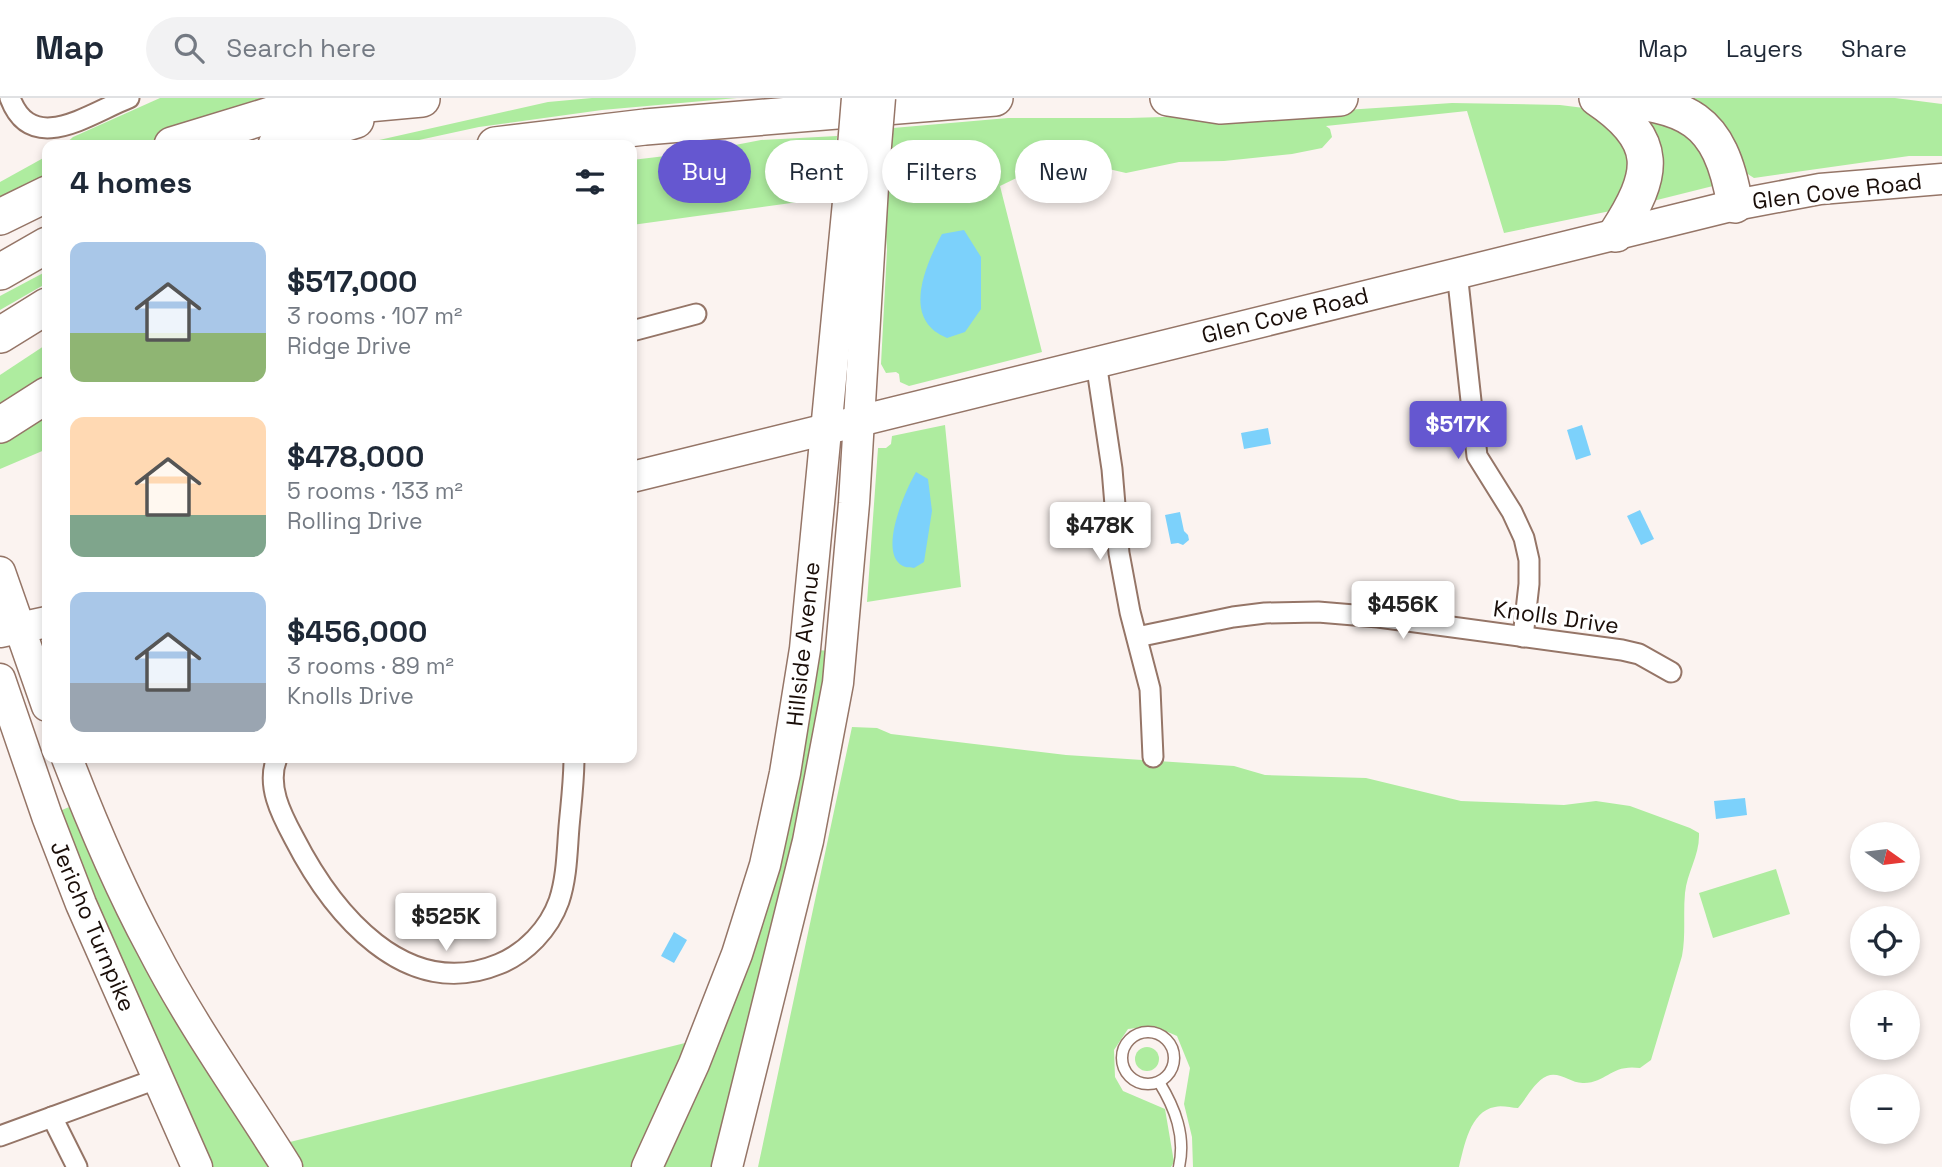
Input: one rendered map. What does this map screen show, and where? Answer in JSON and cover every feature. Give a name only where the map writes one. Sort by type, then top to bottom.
[{"type":"highway","points":[[545,140],[658,126],[995,98]]},
{"type":"highway","points":[[1168,98],[1220,106],[1340,98]]},
{"type":"highway","points":[[1597,98],[1619,113],[1633,128],[1645,159],[1641,191],[1616,234]]},
{"type":"highway","points":[[1604,98],[1659,104],[1672,107],[1692,118],[1719,148],[1728,172],[1735,205]]},
{"type":"highway","points":[[189,140],[280,113],[426,99]]},
{"type":"highway","points":[[239,140],[281,127],[426,99]]},
{"type":"highway","points":[[292,140],[426,99]]},
{"type":"highway","points":[[0,217],[42,196]]},
{"type":"highway","points":[[0,247],[42,224]]},
{"type":"highway","points":[[0,272],[42,248]]},
{"type":"highway","points":[[0,335],[42,309]]},
{"type":"highway","points":[[0,425],[42,398]]},
{"type":"main road","name":"Hillside Avenue","points":[[857,98],[860,140]]},
{"type":"main road","name":"Hillside Avenue","points":[[868,147],[880,98]]},
{"type":"main road","name":"Glen Cove Road","points":[[637,476],[1735,205],[1820,189],[1942,178]]},
{"type":"main road","name":"Hillside Avenue","points":[[647,1167],[715,1013],[765,865],[797,711],[824,428],[857,203]]},
{"type":"main road","name":"Hillside Avenue","points":[[727,1167],[805,852],[833,716],[846,617],[859,421],[862,203]]},
{"type":"main road","points":[[0,572],[22,627],[42,690]]},
{"type":"main road","name":"Jericho Turnpike","points":[[0,679],[80,904],[197,1167]]},
{"type":"main road","name":"Jericho Turnpike","points":[[69,763],[107,857],[152,950],[287,1167]]},
{"type":"street","points":[[10,98],[20,118],[47,130],[69,124],[129,98]]},
{"type":"street","points":[[1457,272],[1477,456],[1513,512],[1524,538],[1529,560],[1523,637]]},
{"type":"street","points":[[637,330],[696,314]]},
{"type":"street","points":[[1096,362],[1112,469],[1119,553],[1151,698],[1153,757]]},
{"type":"street","name":"Knolls Drive","points":[[1138,637],[1233,617],[1265,613],[1318,612],[1378,617],[1622,650],[1639,654],[1671,672]]},
{"type":"street","points":[[276,763],[272,780],[280,812],[324,890],[345,915],[370,939],[401,961],[437,972],[460,974],[485,970],[510,960],[544,930],[559,901],[566,867],[574,763]]},
{"type":"street","points":[[0,1136],[159,1078]]},
{"type":"street","points":[[52,1117],[77,1167]]},
{"type":"lane","points":[[1153,1032],[1161,1035],[1172,1046],[1172,1071],[1159,1082],[1141,1084],[1127,1074],[1123,1065],[1123,1051],[1137,1034],[1153,1032]]},
{"type":"lane","points":[[1159,1082],[1176,1113],[1182,1156],[1179,1167]]},
{"type":"green space","points":[[160,98],[296,98],[157,140],[70,140]]},
{"type":"green space","points":[[592,98],[737,98],[602,110],[479,127],[419,140],[379,140],[548,102]]},
{"type":"green space","points":[[1659,98],[1895,98],[1942,104],[1942,156],[1909,156],[1754,178]]},
{"type":"green space","points":[[1452,103],[1560,105],[1592,109],[1635,160],[1620,209],[1504,233],[1467,111],[1326,126],[1332,137],[1322,148],[1292,154],[1224,161],[1179,162],[1126,173],[1112,170],[1112,140],[1015,140],[1015,179],[1001,186],[1001,140],[892,140],[893,128],[1008,118],[1300,113]]},
{"type":"green space","points":[[1649,109],[1696,130],[1721,184],[1653,201],[1642,122]]},
{"type":"green space","points":[[837,136],[837,140],[765,140],[765,203],[792,203],[637,224],[637,159],[658,157],[658,203],[751,203],[751,142],[761,140]]},
{"type":"green space","points":[[42,159],[42,184],[0,205],[0,182]]},
{"type":"green space","points":[[1001,190],[1042,352],[909,386],[900,382],[896,372],[886,373],[881,364],[887,250],[884,203],[1001,203]]},
{"type":"green space","points":[[42,274],[42,286],[0,310],[0,296]]},
{"type":"green space","points":[[42,347],[42,389],[0,415],[0,375]]},
{"type":"green space","points":[[42,416],[42,451],[0,469],[0,439]]},
{"type":"green space","points":[[945,425],[961,587],[867,602],[878,448],[886,448],[891,444],[892,436]]},
{"type":"green space","points":[[805,649],[842,652],[727,1167],[197,1167],[47,816],[84,801],[274,1146],[705,1038],[715,1013]]},
{"type":"green space","points":[[852,727],[877,728],[891,734],[1066,755],[1234,766],[1265,775],[1366,778],[1461,801],[1564,805],[1596,801],[1630,806],[1690,828],[1699,833],[1699,841],[1685,893],[1682,956],[1651,1060],[1640,1068],[1622,1069],[1592,1082],[1579,1083],[1556,1075],[1543,1078],[1518,1108],[1498,1106],[1480,1115],[1470,1131],[1459,1167],[1193,1167],[1192,1137],[1184,1104],[1190,1068],[1177,1036],[1154,1026],[1128,1029],[1114,1050],[1115,1077],[1123,1091],[1165,1109],[1174,1162],[1171,1167],[758,1167]]},
{"type":"green space","points":[[1776,869],[1790,914],[1713,938],[1699,893]]},
{"type":"green space","points":[[1147,1047],[1156,1050],[1159,1059],[1156,1068],[1147,1071],[1138,1068],[1135,1059],[1138,1050]]},
{"type":"water","points":[[964,230],[981,257],[981,309],[965,332],[947,338],[933,330],[924,319],[921,291],[929,261],[942,234]]},
{"type":"water","points":[[1582,425],[1591,455],[1576,460],[1567,430]]},
{"type":"water","points":[[1268,428],[1271,444],[1244,449],[1241,433]]},
{"type":"water","points":[[916,472],[928,479],[932,511],[924,562],[914,568],[903,566],[896,559],[893,535],[906,492]]},
{"type":"water","points":[[1640,510],[1654,539],[1641,545],[1627,516]]},
{"type":"water","points":[[1180,512],[1189,540],[1183,545],[1171,544],[1165,515]]},
{"type":"water","points":[[1745,798],[1747,815],[1716,819],[1714,801]]},
{"type":"water","points":[[674,932],[687,940],[674,963],[661,956]]}]
